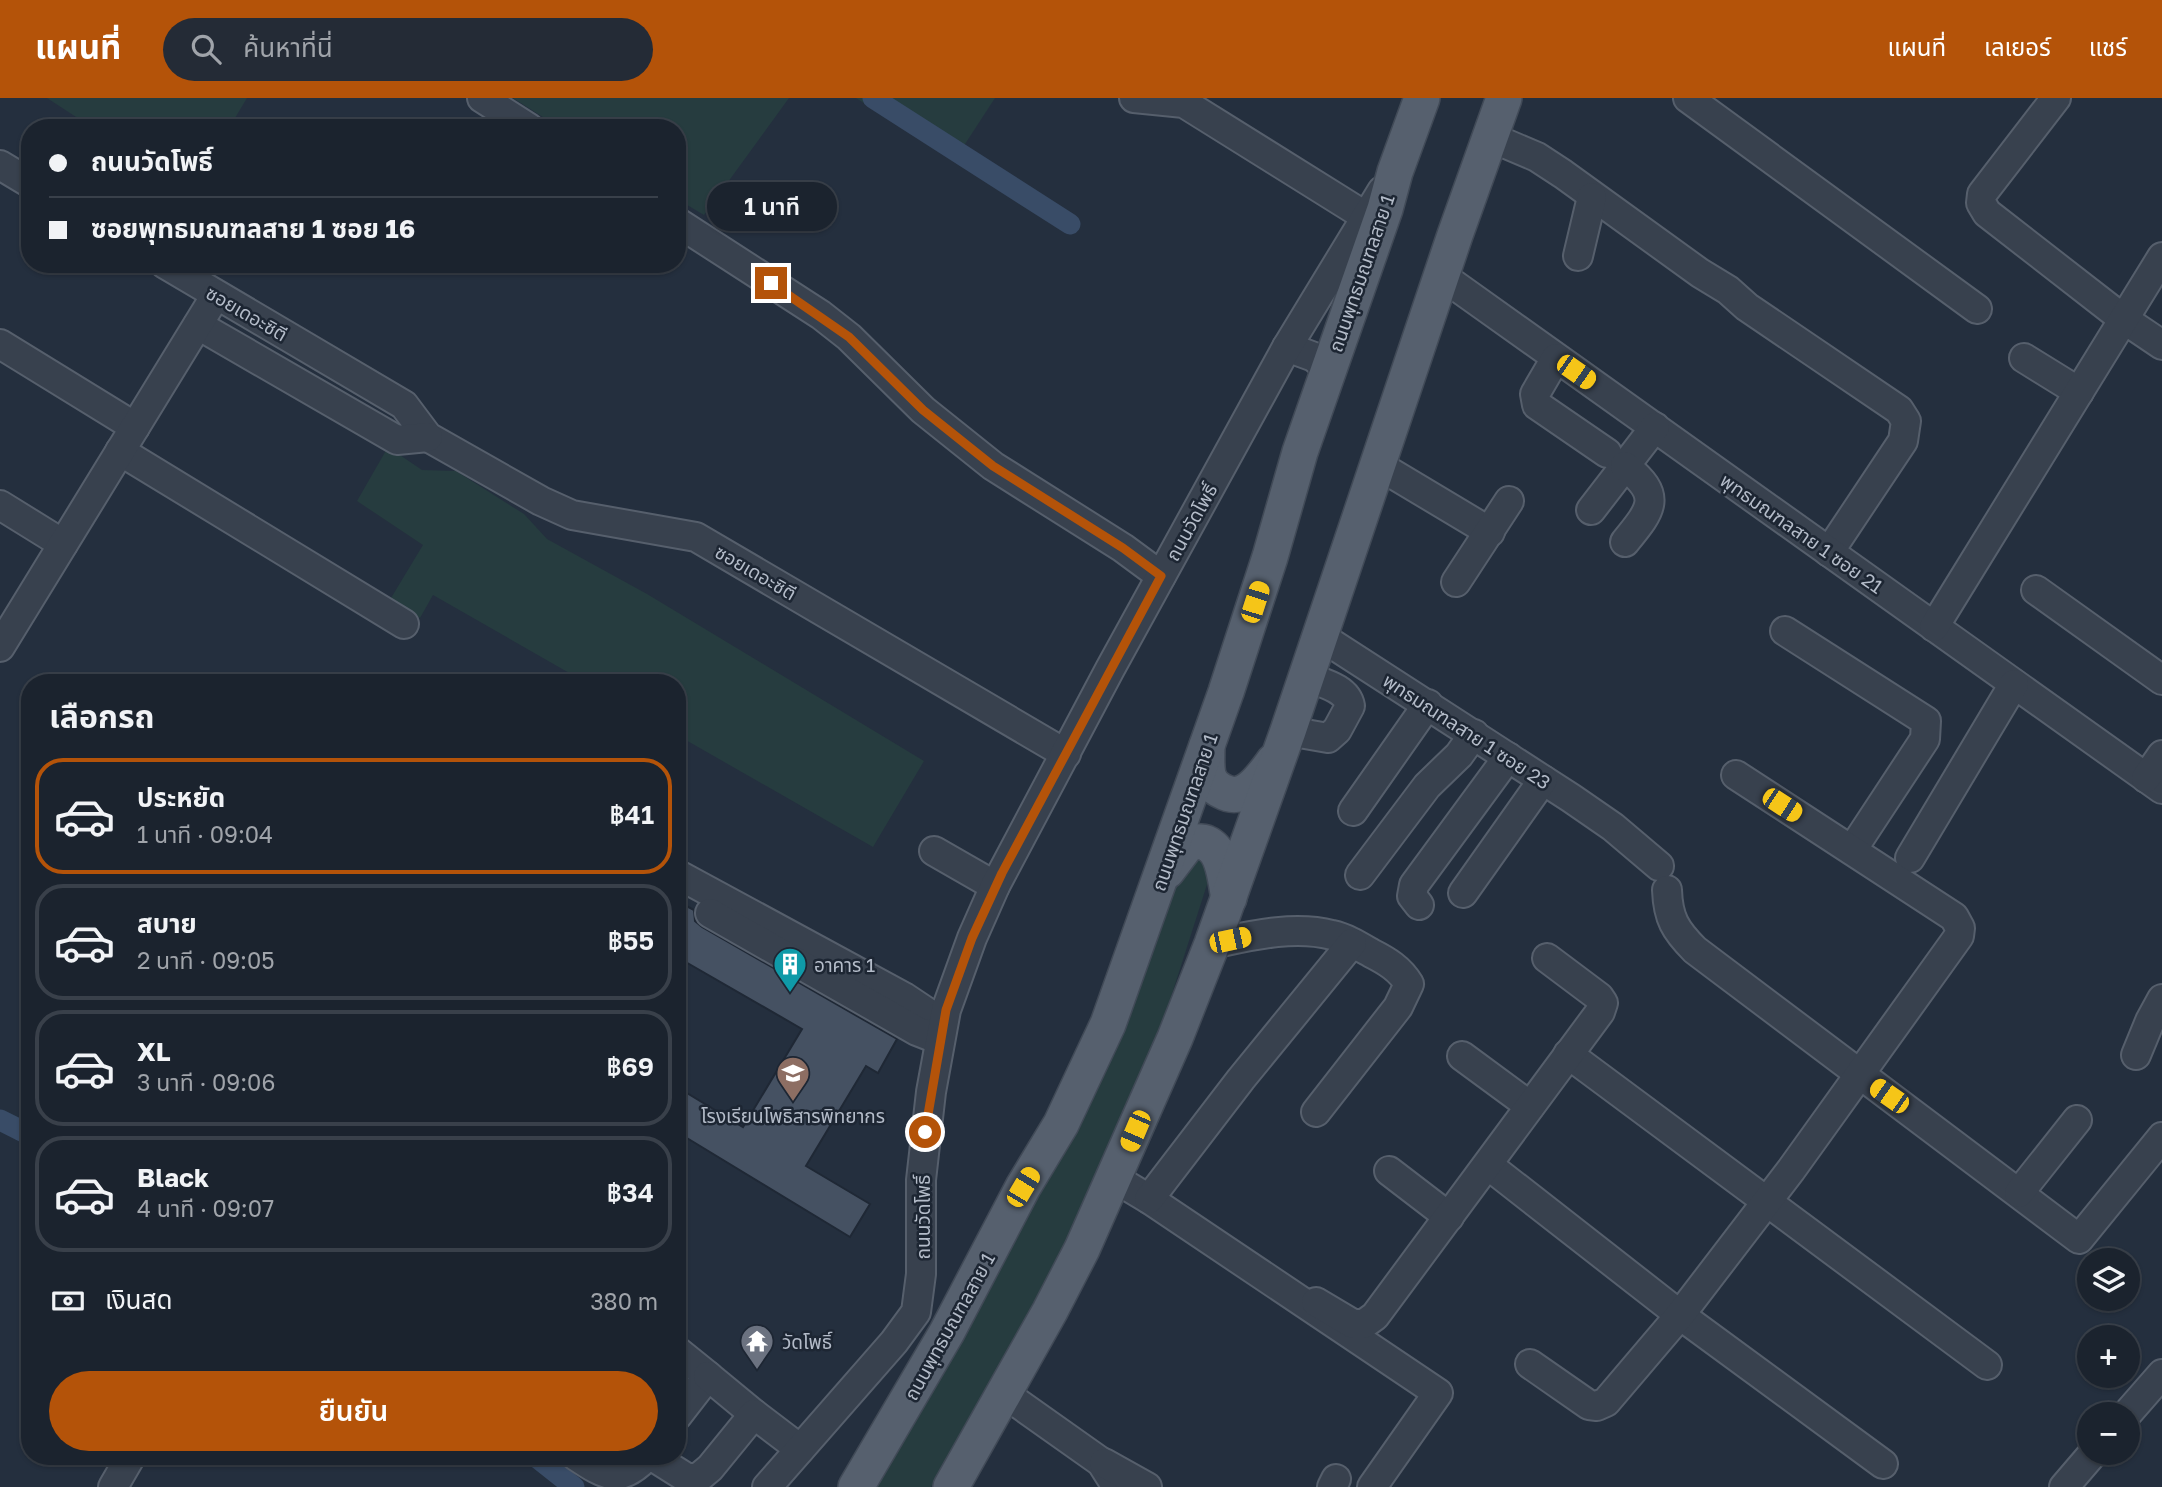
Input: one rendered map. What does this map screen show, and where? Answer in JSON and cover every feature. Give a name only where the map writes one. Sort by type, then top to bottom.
[{"type":"main road","name":"ถนนพุทธมณฑลสาย 1","points":[[856,1487],[947,1332],[1023,1187],[1067,1112],[1108,1024],[1207,747],[1266,569],[1300,452],[1422,98]]},
{"type":"main road","points":[[951,1487],[1053,1306],[1114,1178],[1175,1038],[1212,944],[1285,740],[1504,98]]},
{"type":"main road","points":[[1207,747],[1208,775],[1214,787],[1229,795],[1242,793],[1256,785],[1285,740]]},
{"type":"main road","points":[[1159,883],[1189,842],[1205,842],[1215,850],[1222,861],[1228,898]]},
{"type":"street","points":[[482,98],[515,119]]},
{"type":"street","points":[[1134,98],[1184,103],[1365,216]]},
{"type":"street","points":[[1688,98],[1977,309]]},
{"type":"street","points":[[2056,98],[1982,194],[1981,203],[1987,213],[2122,318],[2162,345]]},
{"type":"street","points":[[1490,137],[1537,157],[1728,290],[1747,307],[1899,410],[1906,421],[1903,441],[1829,552]]},
{"type":"street","points":[[0,165],[21,178]]},
{"type":"street","name":"ถนนวัดโพธิ์","points":[[767,1487],[894,1342],[916,1312],[921,1273],[920,1181],[923,1148],[942,1032],[955,980],[995,887],[1161,576],[1287,347],[1365,216],[1395,172]]},
{"type":"street","points":[[1578,256],[1592,197]]},
{"type":"street","points":[[686,228],[821,315],[849,337],[940,424],[993,466],[1123,548],[1161,576]]},
{"type":"street","points":[[1934,627],[2162,257]]},
{"type":"street","name":"ซอยเดอะซิตี","points":[[180,273],[404,405],[428,437],[541,502],[572,515],[696,537],[1066,754]]},
{"type":"street","name":"พุทธมณฑลสาย 1 ซอย 21","points":[[1442,276],[2014,684],[2157,774]]},
{"type":"street","points":[[0,647],[216,295]]},
{"type":"street","name":"ซอยเดอะซิตี","points":[[198,325],[397,440],[428,437]]},
{"type":"street","points":[[0,344],[135,427]]},
{"type":"street","points":[[1287,347],[1314,357],[1328,369]]},
{"type":"street","points":[[1556,358],[1535,394],[1537,405],[1616,459],[1642,479],[1649,491],[1650,500],[1640,523],[1625,542]]},
{"type":"street","points":[[2024,358],[2078,392]]},
{"type":"street","points":[[1591,510],[1616,459],[1654,427]]},
{"type":"street","points":[[120,451],[404,624]]},
{"type":"street","points":[[1378,465],[1489,532]]},
{"type":"street","points":[[1456,582],[1509,502]]},
{"type":"street","points":[[0,505],[63,544]]},
{"type":"street","points":[[2036,590],[2162,680]]},
{"type":"street","points":[[1785,631],[1926,721],[1926,739],[1852,850]]},
{"type":"street","name":"พุทธมณฑลสาย 1 ซอย 23","points":[[1320,636],[1613,827],[1663,878],[1671,918],[1678,933],[1695,950],[1858,1074]]},
{"type":"street","points":[[1285,740],[1328,738],[1337,730],[1350,706],[1347,697],[1339,690],[1307,677]]},
{"type":"street","points":[[1910,859],[2014,684]]},
{"type":"street","points":[[1353,811],[1428,705]]},
{"type":"street","points":[[1360,875],[1427,786],[1459,755],[1474,734]]},
{"type":"street","points":[[1419,905],[1412,896],[1414,885],[1508,757]]},
{"type":"street","points":[[1530,1364],[1590,1405],[1598,1406],[1606,1402],[1680,1315],[1767,1201],[1959,936],[1960,928],[1954,918],[1736,775]]},
{"type":"street","points":[[1463,893],[1543,780]]},
{"type":"street","points":[[933,851],[995,887]]},
{"type":"street","points":[[686,879],[904,997],[942,1032]]},
{"type":"street","points":[[686,899],[917,1031],[942,1032]]},
{"type":"street","points":[[1212,944],[1273,933],[1309,931],[1332,935],[1390,963],[1409,984],[1398,1007],[1316,1112]]},
{"type":"street","points":[[1149,1199],[1241,1079],[1352,943]]},
{"type":"street","points":[[1316,1302],[1353,1324],[1364,1324],[1375,1316],[1600,1012],[1603,1003],[1599,997],[1547,958]]},
{"type":"street","points":[[2136,1055],[2162,999]]},
{"type":"street","points":[[1568,1054],[1987,1365]]},
{"type":"street","points":[[1462,1056],[1530,1106]]},
{"type":"street","points":[[1858,1074],[2079,1239],[2162,1137]]},
{"type":"street","points":[[2019,1193],[2077,1120]]},
{"type":"street","points":[[1488,1165],[1680,1315],[1884,1464]]},
{"type":"street","points":[[1389,1171],[1448,1217]]},
{"type":"street","points":[[1114,1178],[1438,1394],[1372,1487]]},
{"type":"street","points":[[916,1312],[947,1332]]},
{"type":"street","points":[[686,1358],[800,1449]]},
{"type":"street","points":[[2138,1402],[2162,1374]]},
{"type":"street","points":[[686,1404],[708,1376]]},
{"type":"street","points":[[1005,1394],[1101,1462],[1147,1487]]},
{"type":"street","points":[[665,1465],[687,1478],[698,1478],[754,1414]]},
{"type":"street","points":[[1101,1462],[1117,1487]]},
{"type":"street","points":[[113,1487],[126,1465]]},
{"type":"street","points":[[590,1465],[621,1476],[640,1465]]},
{"type":"street","points":[[2064,1487],[2083,1465]]},
{"type":"green space","points":[[47,98],[247,98],[234,119],[79,119]]},
{"type":"green space","points":[[513,98],[789,98],[704,215],[686,204],[686,119],[546,119]]},
{"type":"green space","points":[[856,98],[995,98],[954,161]]},
{"type":"green space","points":[[388,447],[422,470],[456,471],[524,514],[547,539],[647,594],[924,761],[873,847],[686,740],[686,674],[571,674],[433,595],[420,618],[391,598],[423,545],[357,501]]},
{"type":"green space","points":[[1196,852],[1211,872],[1157,1041],[1061,1260],[931,1487],[876,1487],[925,1406],[1074,1130],[1181,864]]},
{"type":"building","points":[[686,906],[694,910],[695,921],[702,927],[897,1039],[878,1073],[866,1066],[806,1166],[870,1204],[850,1237],[686,1137],[686,1092],[743,1127],[802,1029],[686,962]]},
{"type":"waterway","points":[[873,98],[1070,224]]},
{"type":"waterway","points":[[0,1120],[21,1130]]},
{"type":"waterway","points":[[546,1465],[574,1487]]},
{"type":"place","name":"อาคาร 1","points":[[790,994]]},
{"type":"place","name":"โรงเรียนโพธิสารพิทยากร","points":[[793,1103]]},
{"type":"place","name":"วัดโพธิ์","points":[[757,1371]]},
{"type":"route","points":[[771,283],[821,315],[849,337],[923,410],[993,466],[1123,548],[1161,576],[1002,873],[972,938],[946,1010],[925,1132]]}]
